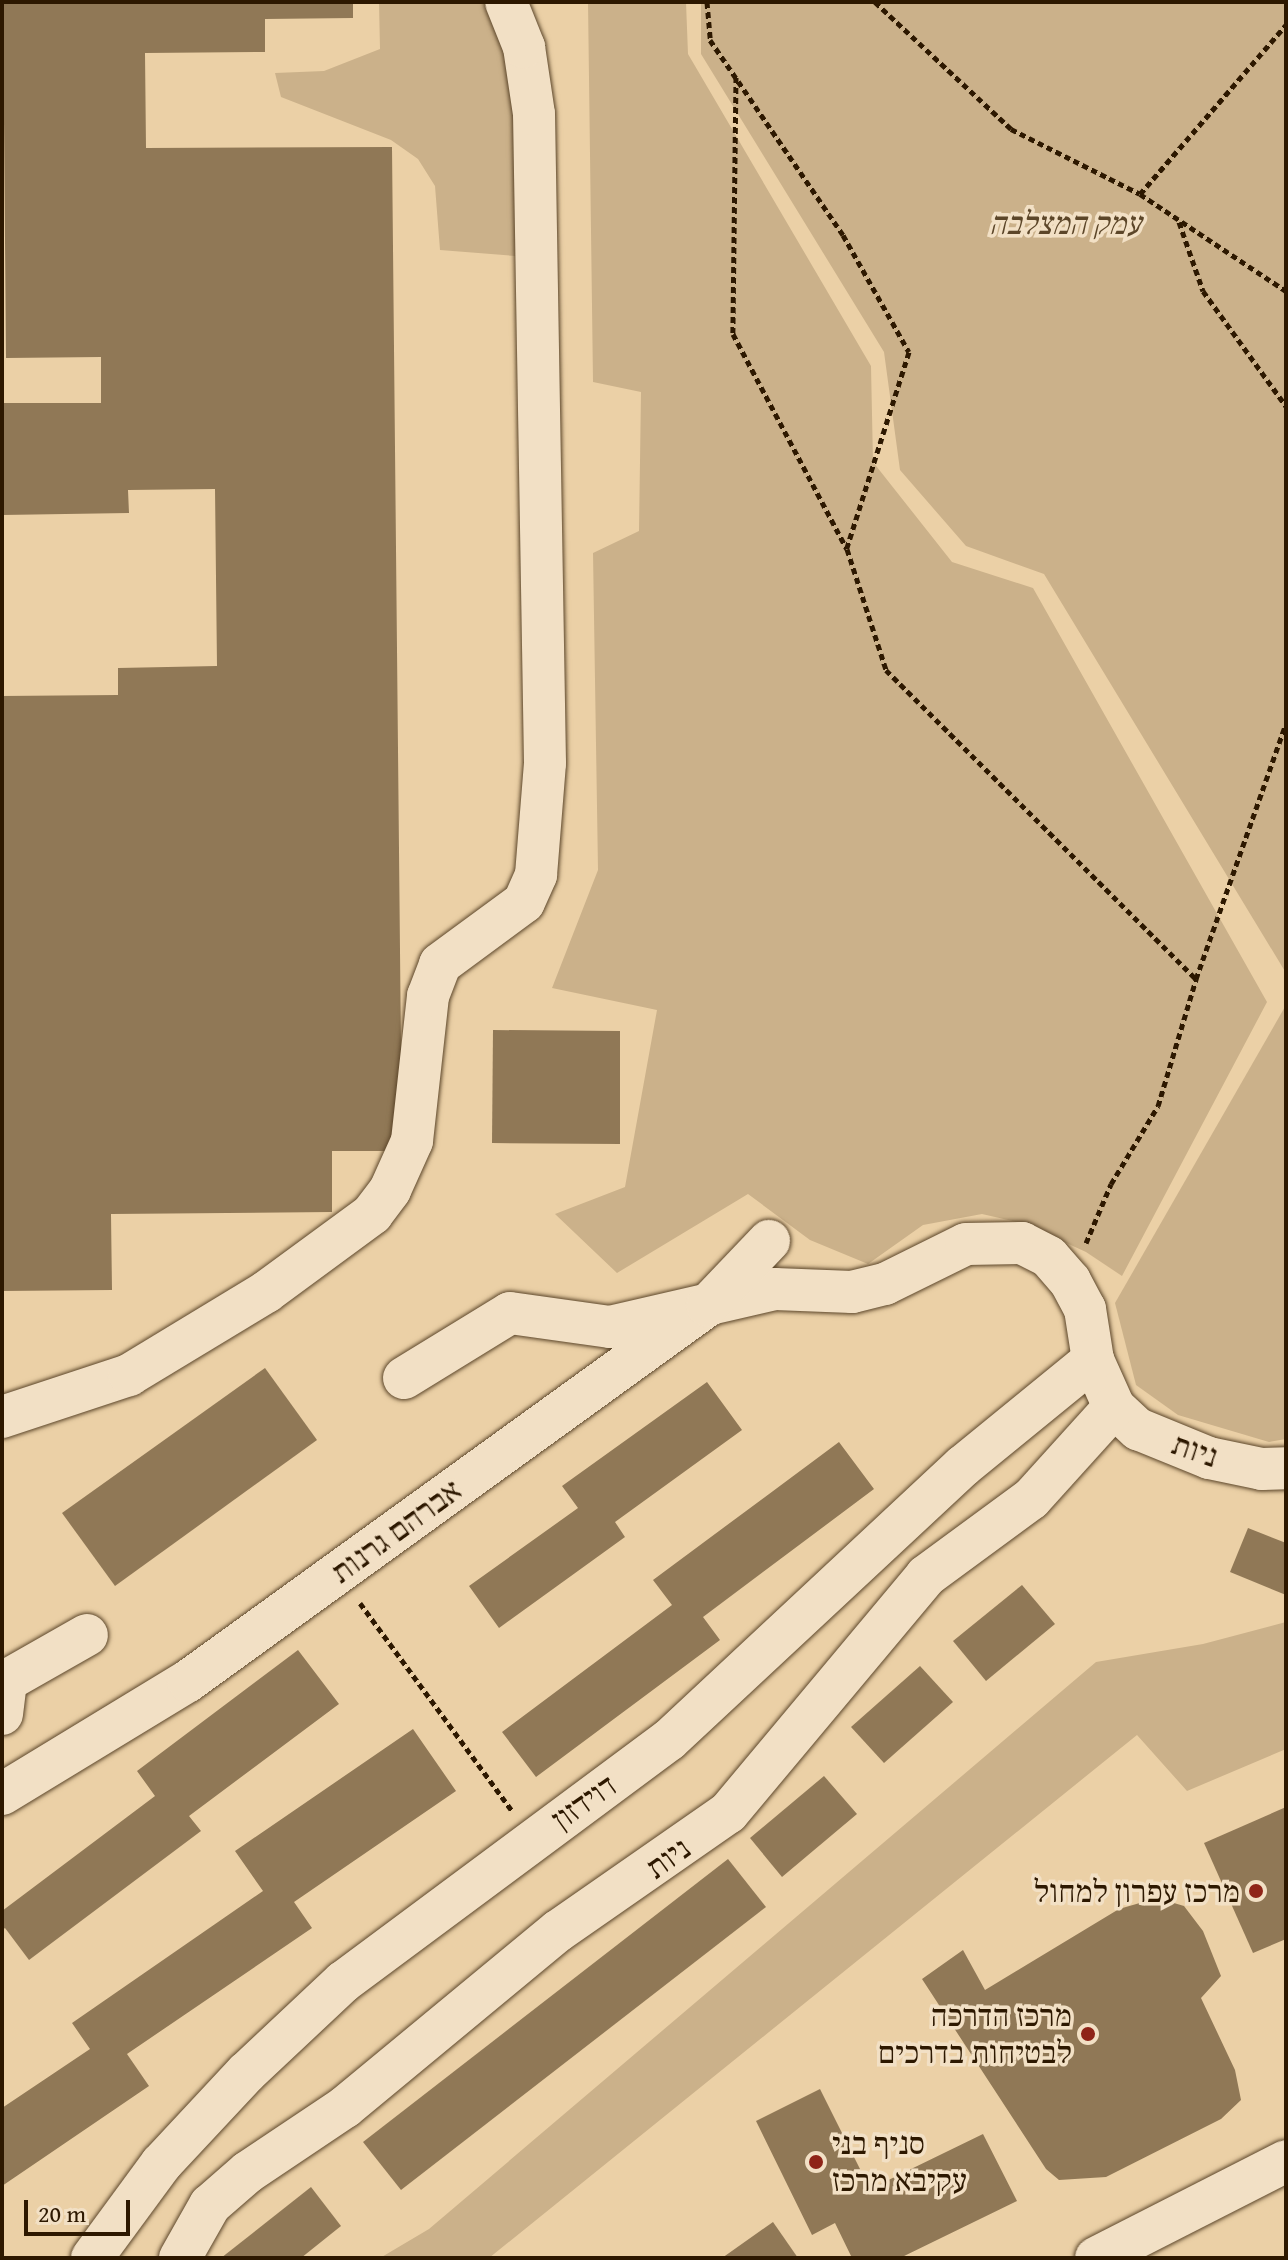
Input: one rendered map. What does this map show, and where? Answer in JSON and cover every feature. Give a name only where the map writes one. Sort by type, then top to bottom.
[{"type":"street","points":[[2,1417],[129,1375],[266,1292],[372,1214],[390,1190],[412,1141],[428,996],[440,964],[524,902],[536,875],[545,763],[534,114],[524,47],[506,2]]},
{"type":"street","name":"אברהם גרנות","points":[[2,1794],[188,1681],[338,1573],[707,1306],[769,1241]]},
{"type":"street","points":[[404,1378],[510,1313],[610,1327],[775,1289],[852,1292],[885,1284],[966,1244],[993,1241],[1022,1243],[1049,1257],[1070,1281]]},
{"type":"street","name":"ניות","points":[[1070,1281],[1085,1309],[1093,1360],[1114,1407],[1138,1429],[1209,1458],[1262,1469],[1286,1468]]},
{"type":"street","name":"דוידזון","points":[[92,2258],[161,2164],[246,2073],[343,1982],[669,1740],[963,1466],[1093,1360]]},
{"type":"street","name":"ניות","points":[[180,2258],[210,2205],[248,2172],[345,2107],[558,1931],[647,1874],[728,1813],[926,1576],[1031,1499],[1114,1407]]},
{"type":"street","points":[[2,1714],[6,1681],[87,1635]]},
{"type":"street","points":[[1096,2258],[1286,2161]]},
{"type":"path","points":[[707,2],[710,40],[843,235],[909,352],[847,549]]},
{"type":"path","points":[[875,2],[1011,129],[1140,194],[1286,291]]},
{"type":"path","points":[[1140,194],[1286,25]]},
{"type":"path","points":[[736,77],[733,334],[847,549],[886,670],[1196,979]]},
{"type":"path","points":[[1178,220],[1203,291],[1286,406]]},
{"type":"path","points":[[1070,1281],[1111,1184],[1158,1106],[1196,979],[1284,739],[1286,724]]},
{"type":"path","points":[[1284,739],[1286,748]]},
{"type":"path","points":[[338,1573],[533,1838]]},
{"type":"green space","points":[[379,2],[489,2],[515,60],[524,145],[515,256],[440,250],[435,186],[418,159],[391,140],[281,97],[275,73],[324,71],[380,49]]},
{"type":"green space","points":[[588,2],[686,2],[688,54],[871,366],[873,462],[952,562],[1033,588],[1267,1002],[1122,1276],[1086,1252],[1025,1224],[982,1214],[923,1225],[868,1264],[810,1240],[748,1194],[617,1273],[555,1214],[625,1187],[657,1010],[552,988],[598,870],[593,553],[639,531],[641,392],[593,382]]},
{"type":"green space","name":"עמק המצלבה","points":[[701,2],[1286,2],[1286,973],[1044,574],[966,546],[900,470],[884,352],[701,54]]},
{"type":"green space","points":[[1286,1005],[1286,1439],[1269,1442],[1178,1415],[1136,1385],[1115,1303]]},
{"type":"green space","points":[[1286,1622],[1286,1749],[1187,1791],[1137,1735],[489,2258],[380,2258],[429,2229],[1096,1662],[1203,1644]]},
{"type":"building","points":[[3,2],[353,2],[353,18],[265,19],[265,52],[145,53],[146,148],[392,147],[402,1151],[332,1151],[332,1212],[111,1214],[112,1290],[2,1291],[2,696],[118,695],[118,668],[217,666],[215,489],[128,490],[129,513],[2,515],[2,403],[101,403],[101,357],[6,358]]},
{"type":"building","points":[[493,1030],[620,1031],[620,1144],[492,1143]]},
{"type":"building","points":[[265,1368],[317,1440],[115,1586],[62,1513]]},
{"type":"building","points":[[707,1382],[742,1430],[615,1522],[625,1537],[499,1628],[469,1586],[578,1508],[562,1486]]},
{"type":"building","points":[[839,1442],[874,1489],[703,1617],[720,1640],[536,1777],[502,1732],[672,1605],[653,1580]]},
{"type":"building","points":[[1248,1528],[1286,1543],[1286,1595],[1230,1572]]},
{"type":"building","points":[[1022,1585],[1055,1624],[986,1681],[953,1641]]},
{"type":"building","points":[[298,1650],[339,1704],[189,1816],[201,1831],[29,1960],[5,1928],[2,1930],[2,1911],[155,1796],[137,1771]]},
{"type":"building","points":[[920,1666],[953,1702],[884,1763],[851,1727]]},
{"type":"building","points":[[413,1729],[456,1791],[294,1902],[312,1928],[127,2054],[149,2086],[2,2186],[2,2108],[90,2049],[72,2023],[263,1891],[235,1851]]},
{"type":"building","points":[[824,1776],[857,1814],[782,1877],[750,1838]]},
{"type":"building","name":"מרכז עפרון למחול","points":[[1286,1807],[1286,1939],[1253,1953],[1204,1843]]},
{"type":"building","points":[[728,1859],[766,1907],[401,2190],[363,2142]]},
{"type":"building","name":"מרכז הדרכה לבטיחות בדרכים","points":[[1157,1898],[1184,1906],[1203,1931],[1221,1976],[1201,1998],[1235,2070],[1241,2100],[1221,2119],[1106,2177],[1059,2180],[1046,2169],[922,1979],[963,1950],[985,1990],[1119,1909]]},
{"type":"building","name":"סניף בני עקיבא מרכז","points":[[820,2089],[870,2189],[983,2134],[1017,2201],[900,2258],[852,2258],[835,2223],[812,2235],[756,2121]]},
{"type":"building","points":[[311,2187],[341,2226],[301,2258],[221,2258]]},
{"type":"building","points":[[773,2222],[798,2258],[722,2258]]},
{"type":"place","name":"מרכז עפרון למחול","points":[[1256,1891]]},
{"type":"place","name":"מרכז הדרכה לבטיחות בדרכים","points":[[1088,2034]]},
{"type":"place","name":"סניף בני עקיבא מרכז","points":[[816,2162]]}]
